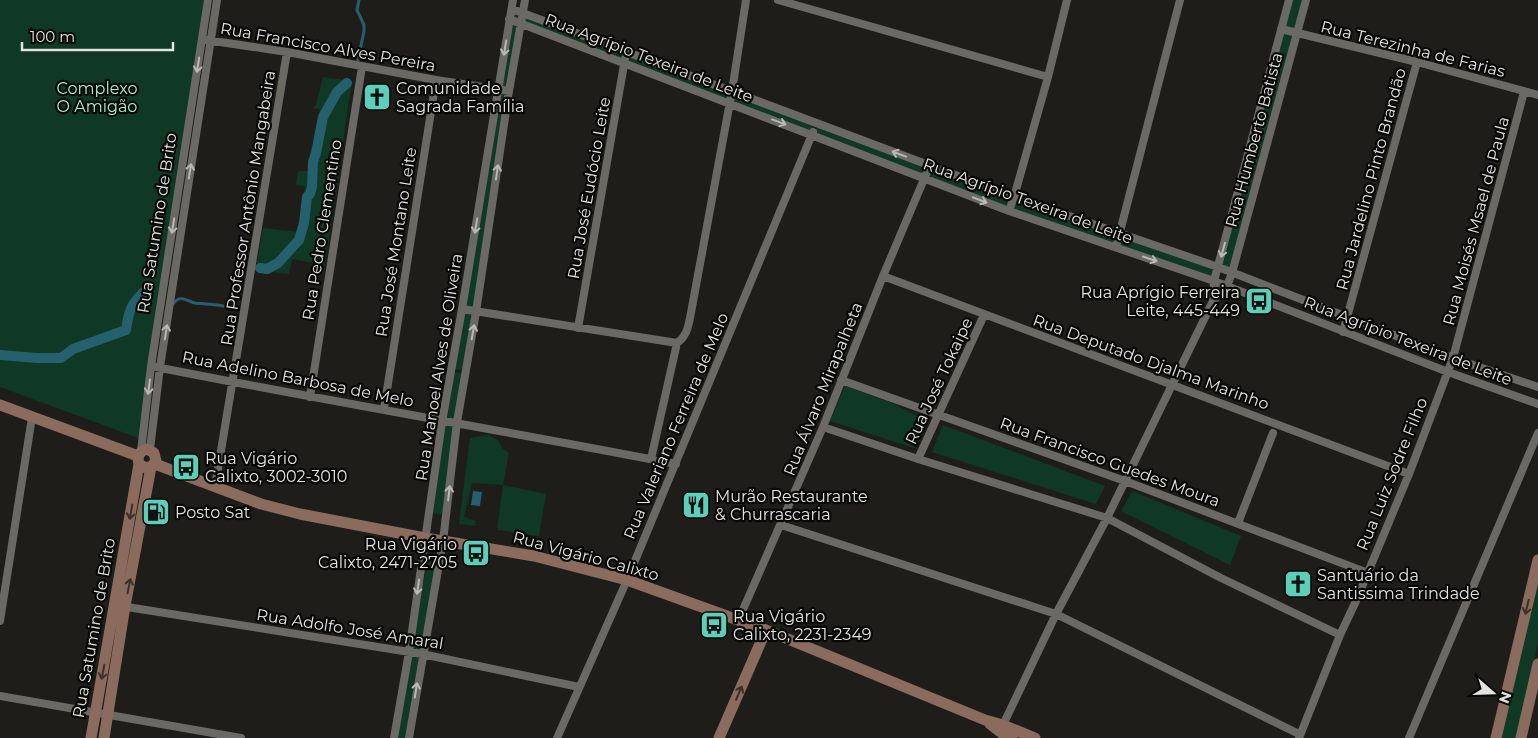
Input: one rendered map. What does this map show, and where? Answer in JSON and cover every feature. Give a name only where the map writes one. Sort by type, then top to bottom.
[{"type":"main road","points":[[0,405],[32,418],[142,455],[156,455],[153,465]]},
{"type":"main road","points":[[142,455],[146,468],[153,465],[261,504],[300,514],[422,538]]},
{"type":"main road","name":"Rua Satumino de Brito","points":[[104,738],[120,606],[142,455]]},
{"type":"main road","name":"Rua Satumino de Brito","points":[[90,738],[153,465]]},
{"type":"main road","name":"Rua Vigário Calixto","points":[[422,538],[534,556],[627,580],[766,630],[1002,728],[1030,737]]},
{"type":"main road","points":[[1496,738],[1538,560]]},
{"type":"main road","points":[[720,738],[766,630]]},
{"type":"main road","points":[[1521,738],[1537,669]]},
{"type":"main road","name":"Rua Vigário Calixto","points":[[1002,728],[1012,738]]},
{"type":"street","name":"Rua Satumino de Brito","points":[[142,455],[160,367],[206,40],[208,0]]},
{"type":"street","name":"Rua Satumino de Brito","points":[[142,455],[152,366],[206,40],[217,0]]},
{"type":"street","name":"Rua Manoel Alves de Oliveira","points":[[394,738],[409,652],[422,538],[513,0]]},
{"type":"street","name":"Rua Manoel Alves de Oliveira","points":[[409,738],[443,541],[457,422],[525,0]]},
{"type":"street","points":[[651,459],[677,343],[684,336],[689,326],[732,91],[746,0]]},
{"type":"street","points":[[778,0],[1048,77]]},
{"type":"street","points":[[1009,211],[1048,77],[1067,0]]},
{"type":"street","points":[[1116,247],[1180,0]]},
{"type":"street","name":"Rua Humberto Batista","points":[[1213,302],[1214,281],[1289,0]]},
{"type":"street","name":"Rua Humberto Batista","points":[[1227,286],[1306,0]]},
{"type":"street","name":"Rua Agrípio Texeira de Leite","points":[[512,9],[1014,197],[1218,267],[1454,358],[1538,387]]},
{"type":"street","name":"Rua Agrípio Texeira de Leite","points":[[509,20],[812,134],[1009,211],[1214,281],[1448,372],[1538,404]]},
{"type":"street","name":"Rua Terezinha de Farias","points":[[1281,29],[1417,62],[1538,95]]},
{"type":"street","name":"Rua Francisco Alves Pereira","points":[[206,40],[287,52],[362,67],[509,91]]},
{"type":"street","name":"Rua Professor Antônio Mangabeira","points":[[215,487],[287,52]]},
{"type":"street","name":"Rua José Eudócio Leite","points":[[578,328],[627,52]]},
{"type":"street","name":"Rua Jardelino Pinto Brandão","points":[[1343,332],[1417,62]]},
{"type":"street","name":"Rua Pedro Clementino","points":[[310,397],[362,67]]},
{"type":"street","name":"Rua José Montano Leite","points":[[384,410],[436,80]]},
{"type":"street","name":"Rua Moisés Msael de Paula","points":[[1454,358],[1524,92]]},
{"type":"street","name":"Rua Valeriano Ferreira de Melo","points":[[557,738],[676,464],[816,123]]},
{"type":"street","name":"Rua Álvaro Mirapalheta","points":[[738,621],[823,427],[883,276],[930,165]]},
{"type":"street","name":"Rua Deputado Djalma Marinho","points":[[883,276],[1409,474]]},
{"type":"street","points":[[1002,728],[1056,614],[1126,481],[1213,302],[1227,286]]},
{"type":"street","points":[[462,310],[677,343]]},
{"type":"street","name":"Rua José Tokaipe","points":[[918,459],[984,315]]},
{"type":"street","name":"Rua Luiz Sodre Filho","points":[[1299,736],[1340,634],[1368,573],[1409,474],[1454,358]]},
{"type":"street","name":"Rua Adelino Barbosa de Melo","points":[[152,366],[676,464]]},
{"type":"street","points":[[451,370],[466,372]]},
{"type":"street","name":"Rua Francisco Guedes Moura","points":[[841,380],[1126,481],[1368,573]]},
{"type":"street","points":[[0,621],[1,604],[32,418]]},
{"type":"street","points":[[823,427],[1107,518],[1222,578],[1340,634]]},
{"type":"street","points":[[1238,523],[1274,433]]},
{"type":"street","points":[[1409,738],[1538,433]]},
{"type":"street","points":[[781,525],[1056,614],[1299,736]]},
{"type":"street","name":"Rua Adolfo José Amaral","points":[[120,606],[422,654],[580,687]]},
{"type":"street","points":[[0,696],[241,738]]},
{"type":"green space","name":"Complexo O Amigão","points":[[0,0],[209,0],[141,439],[0,387]]},
{"type":"green space","points":[[1292,0],[1303,0],[1295,29],[1285,28]]},
{"type":"green space","points":[[513,11],[730,92],[728,102],[512,18]]},
{"type":"green space","points":[[512,22],[518,25],[507,87],[500,87]]},
{"type":"green space","points":[[1283,33],[1294,35],[1231,268],[1221,265]]},
{"type":"green space","points":[[323,77],[352,81],[325,265],[292,259],[289,274],[256,270],[263,228],[298,232],[305,186],[296,185],[298,171],[308,171],[311,148],[315,146],[320,109],[312,108],[316,105]]},
{"type":"green space","points":[[499,91],[506,92],[475,309],[464,308]]},
{"type":"green space","points":[[734,94],[813,124],[811,132],[732,102]]},
{"type":"green space","points":[[817,126],[927,166],[922,175],[814,134]]},
{"type":"green space","points":[[932,169],[1011,199],[1007,207],[928,179]]},
{"type":"green space","points":[[1015,201],[1116,236],[1114,243],[1012,209]]},
{"type":"green space","points":[[1121,236],[1214,269],[1212,278],[1120,246]]},
{"type":"green space","points":[[464,312],[474,314],[465,370],[453,369]]},
{"type":"green space","points":[[453,372],[463,374],[455,418],[445,419]]},
{"type":"green space","points":[[845,386],[892,403],[925,420],[914,448],[830,421]]},
{"type":"green space","points":[[442,422],[454,424],[442,515],[429,512]]},
{"type":"green space","points":[[943,425],[1105,486],[1096,504],[932,452]]},
{"type":"green space","points":[[488,435],[498,440],[503,449],[509,453],[503,485],[472,483],[464,517],[476,521],[475,526],[459,524],[470,438]]},
{"type":"green space","points":[[503,485],[546,494],[539,536],[497,530]]},
{"type":"green space","points":[[1132,491],[1241,536],[1230,565],[1121,511]]},
{"type":"green space","points":[[428,557],[437,560],[420,652],[411,650]]},
{"type":"green space","points":[[1538,577],[1538,643],[1516,738],[1500,738]]},
{"type":"green space","points":[[411,654],[419,656],[405,738],[396,738]]},
{"type":"water","points":[[473,491],[482,492],[480,506],[471,505]]},
{"type":"waterway","points":[[358,60],[364,31],[364,25],[357,10],[359,0]]},
{"type":"waterway","points":[[260,268],[267,269],[278,263],[299,240],[304,223],[307,197],[312,187],[313,162],[323,117],[337,92],[347,83]]},
{"type":"waterway","points":[[0,355],[61,358],[73,349],[126,330],[132,307],[146,290]]},
{"type":"waterway","points":[[173,304],[177,300],[185,299],[195,303],[231,308],[234,306]]},
{"type":"place","name":"Comunidade Sagrada Família","points":[[377,97]]},
{"type":"place","name":"Rua Aprígio Ferreira Leite, 445-449","points":[[1259,301]]},
{"type":"place","name":"Rua Vigário Calixto, 3002-3010","points":[[186,467]]},
{"type":"place","name":"Murão Restaurante & Churrascaria","points":[[696,505]]},
{"type":"place","name":"Posto Sat","points":[[156,512]]},
{"type":"place","name":"Rua Vigário Calixto, 2471-2705","points":[[476,553]]},
{"type":"place","name":"Santuário da Santissima Trindade","points":[[1298,584]]},
{"type":"place","name":"Rua Vigário Calixto, 2231-2349","points":[[714,625]]}]
